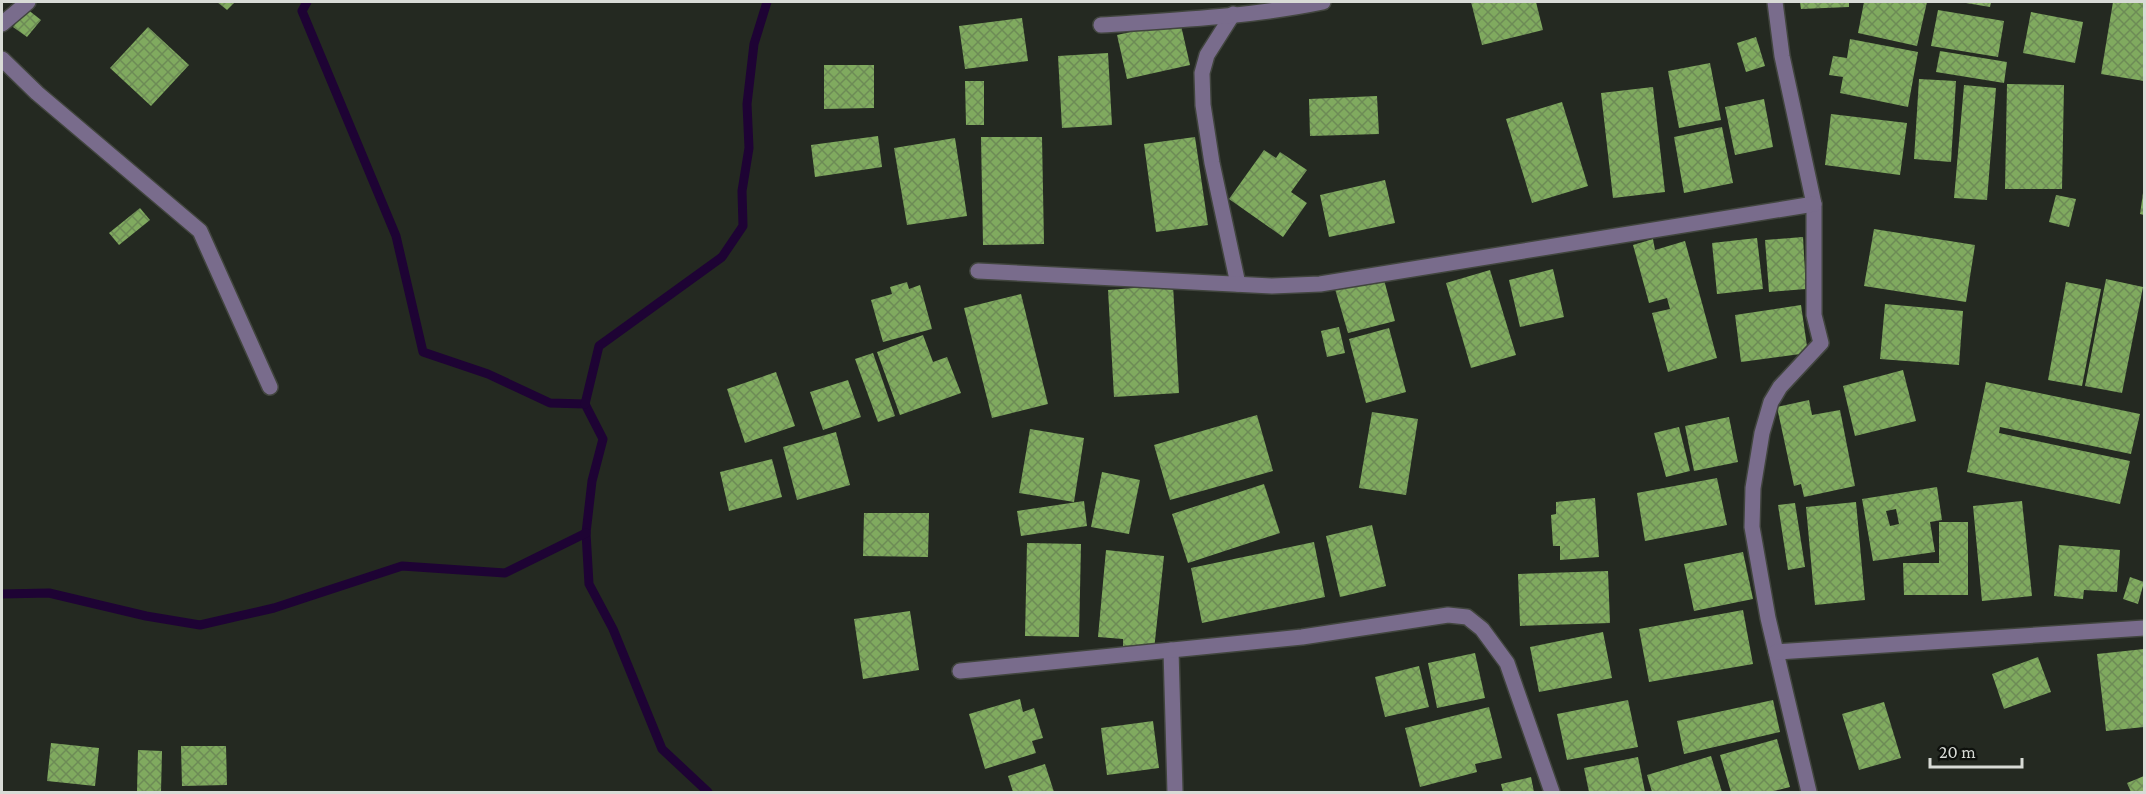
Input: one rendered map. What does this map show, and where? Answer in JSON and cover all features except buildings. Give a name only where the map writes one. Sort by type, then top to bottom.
[{"type":"street","points":[[2,24],[28,2]]},
{"type":"street","points":[[1101,25],[1233,14],[1323,2]]},
{"type":"street","points":[[1774,2],[1782,56],[1814,204],[1814,315],[1821,343],[1780,387],[1771,402],[1762,433],[1753,488],[1752,527],[1776,652],[1809,792]]},
{"type":"street","points":[[1233,14],[1207,55],[1202,73],[1203,105],[1212,163],[1238,284]]},
{"type":"street","points":[[2,60],[200,231],[270,387]]},
{"type":"street","points":[[978,271],[1272,286],[1320,284],[1814,204]]},
{"type":"street","points":[[960,671],[1302,637],[1448,615],[1467,617],[1482,628],[1507,663],[1552,792]]},
{"type":"street","points":[[1776,652],[2145,628]]},
{"type":"street","points":[[1171,650],[1175,792]]},
{"type":"waterway","points":[[307,2],[302,11],[396,236],[423,352],[488,374],[550,403],[585,404],[603,439],[592,481],[586,533],[589,584],[613,629],[662,749],[708,792]]},
{"type":"waterway","points":[[585,404],[599,346],[722,257],[743,226],[742,191],[749,148],[747,104],[754,44],[767,2]]},
{"type":"waterway","points":[[2,594],[49,593],[146,616],[200,625],[274,608],[402,566],[505,573],[586,533]]}]
